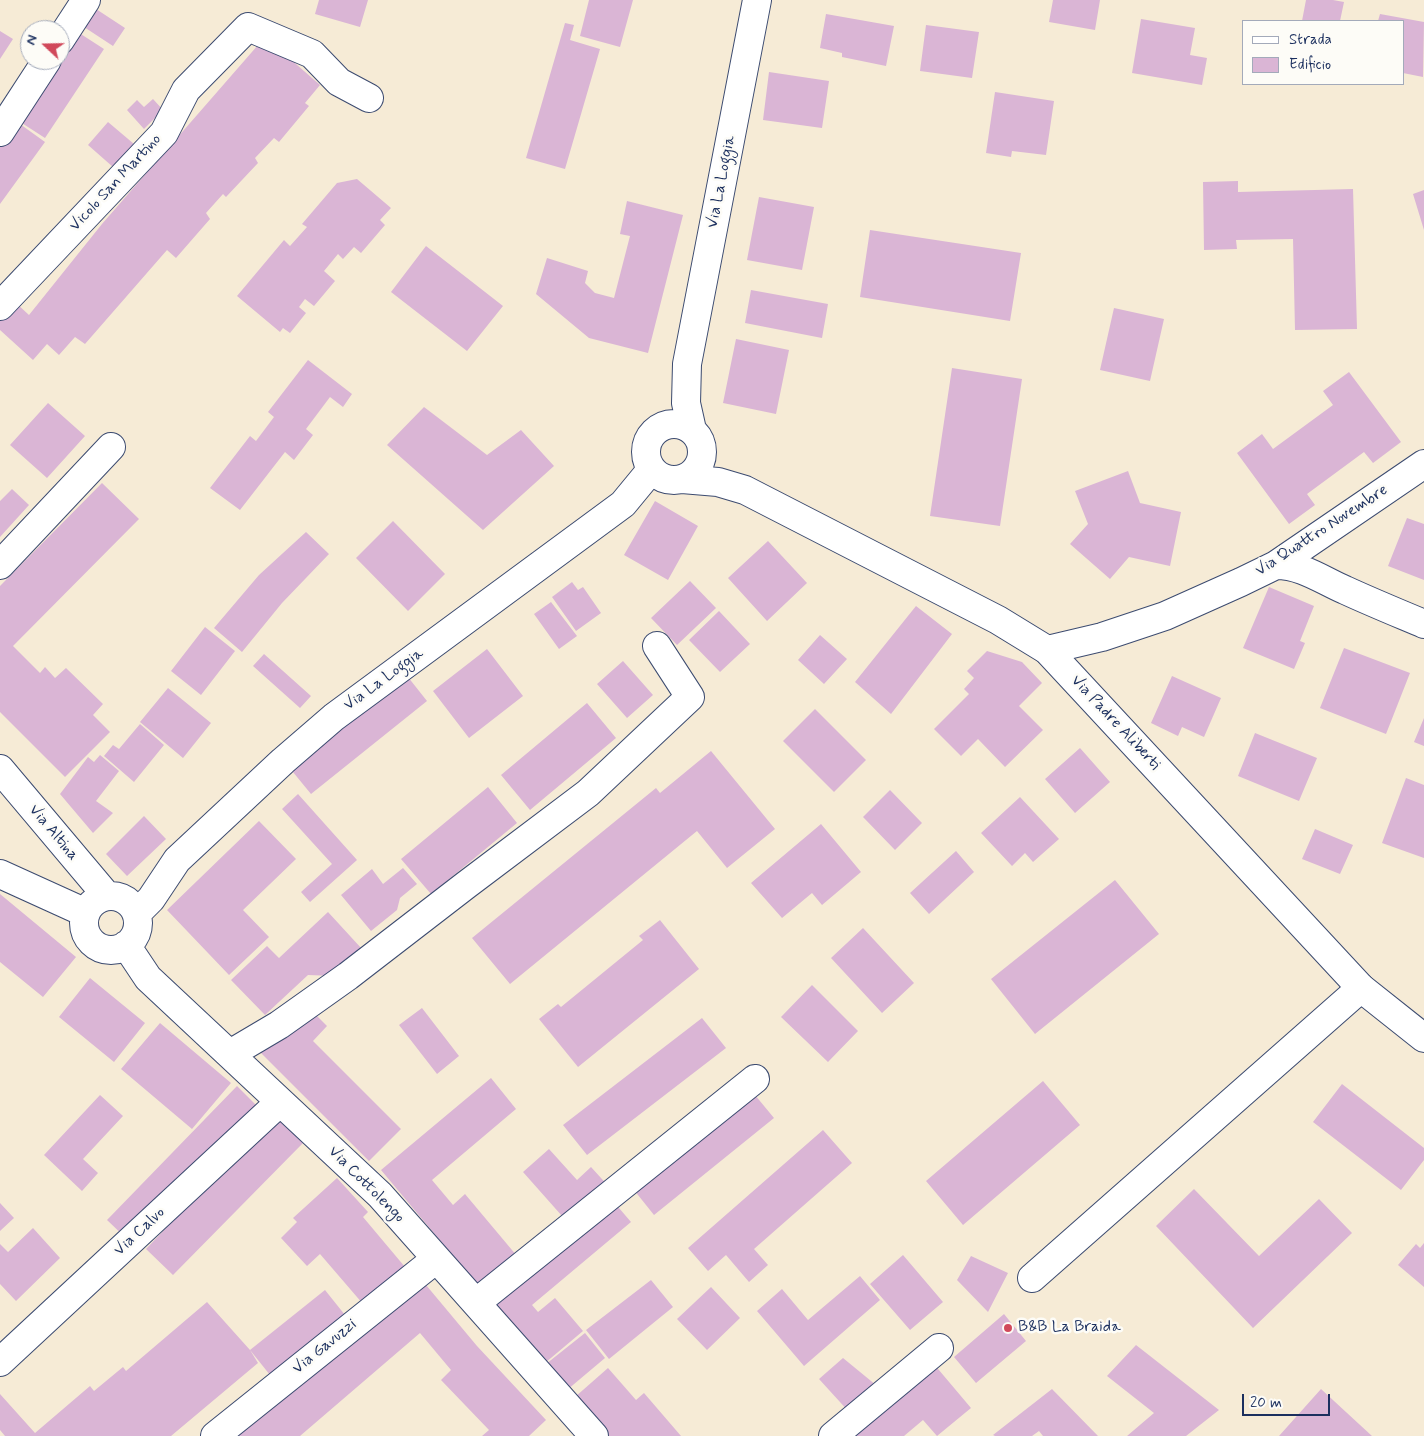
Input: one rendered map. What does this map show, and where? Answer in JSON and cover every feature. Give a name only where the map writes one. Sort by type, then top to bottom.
[{"type":"street","points":[[70,25],[86,0]]},
{"type":"street","name":"Via La Loggia","points":[[696,437],[686,403],[687,364],[757,0]]},
{"type":"street","name":"Vicolo San Martino","points":[[0,306],[164,133],[186,90],[248,27],[312,54],[339,82],[369,98]]},
{"type":"street","points":[[0,132],[40,70]]},
{"type":"street","name":"Via La Loggia","points":[[656,430],[687,364]]},
{"type":"street","points":[[672,424],[680,424],[696,437],[702,454],[700,463],[694,471],[682,479],[668,480],[658,476],[651,470],[647,462],[646,444],[656,430],[672,424]]},
{"type":"street","name":"Via Padre Aliberti","points":[[696,437],[721,467],[745,490]]},
{"type":"street","points":[[0,565],[111,447]]},
{"type":"street","name":"Via Quattro Novembre","points":[[1047,650],[1102,637],[1166,616],[1241,582],[1276,564],[1424,464]]},
{"type":"street","name":"Via La Loggia","points":[[137,913],[151,899],[177,860],[283,761],[334,717],[623,504],[651,470]]},
{"type":"street","name":"Via Padre Aliberti","points":[[682,479],[718,482],[745,490],[998,620],[1047,650],[1361,988],[1424,1038]]},
{"type":"street","points":[[1276,564],[1290,565],[1305,570],[1343,589],[1424,624]]},
{"type":"street","points":[[230,1054],[279,1024],[348,976],[466,884],[588,793],[690,696],[658,646]]},
{"type":"street","name":"Via Altina","points":[[0,769],[96,904]]},
{"type":"street","points":[[0,874],[96,904],[121,898],[133,906],[137,913],[138,927],[136,934],[126,946],[114,950],[100,948],[94,944],[86,933],[85,926],[96,904]]},
{"type":"street","name":"Via Cottolengo","points":[[126,946],[148,978],[380,1195],[594,1436]]},
{"type":"street","points":[[1032,1278],[1361,988]]},
{"type":"street","points":[[477,1302],[755,1079]]},
{"type":"street","name":"Via Calvo","points":[[0,1362],[280,1102]]},
{"type":"street","name":"Via Gavuzzi","points":[[215,1436],[436,1259]]},
{"type":"street","points":[[833,1436],[939,1348]]},
{"type":"building","points":[[319,0],[368,0],[360,27],[315,14]]},
{"type":"building","points":[[589,0],[633,0],[620,47],[580,36]]},
{"type":"building","points":[[1053,0],[1100,0],[1095,30],[1049,22]]},
{"type":"building","points":[[1306,0],[1344,2],[1340,20],[1302,20]]},
{"type":"building","points":[[96,9],[125,28],[113,46],[84,27]]},
{"type":"building","points":[[826,14],[894,26],[886,66],[842,57],[842,53],[820,48]]},
{"type":"building","points":[[1380,14],[1424,22],[1423,77],[1404,73],[1404,20],[1378,20]]},
{"type":"building","points":[[1141,19],[1195,28],[1190,55],[1207,58],[1202,85],[1132,73]]},
{"type":"building","points":[[565,23],[574,25],[570,40],[600,49],[565,169],[526,158]]},
{"type":"building","points":[[926,25],[979,32],[972,78],[920,71]]},
{"type":"building","points":[[73,29],[104,49],[45,138],[14,118],[52,70],[70,70],[70,34]]},
{"type":"building","points":[[0,31],[13,39],[0,59]]},
{"type":"building","points":[[265,37],[320,85],[305,103],[309,106],[279,142],[274,138],[255,158],[258,163],[226,197],[223,194],[206,213],[210,219],[176,258],[167,250],[85,344],[75,337],[59,355],[47,344],[33,360],[0,330],[0,312],[16,303],[29,315],[102,224]]},
{"type":"building","points":[[769,72],[829,81],[822,128],[763,120]]},
{"type":"building","points":[[995,92],[1054,101],[1046,155],[1012,151],[1011,157],[986,153]]},
{"type":"building","points":[[153,99],[163,110],[144,129],[127,110],[137,100],[144,107]]},
{"type":"building","points":[[13,119],[45,142],[0,204],[0,138]]},
{"type":"building","points":[[108,122],[134,144],[113,167],[88,145]]},
{"type":"building","points":[[357,179],[391,208],[380,220],[385,225],[361,253],[354,247],[343,259],[338,254],[324,271],[335,281],[314,306],[305,299],[299,307],[306,313],[290,333],[283,328],[280,332],[237,296],[284,240],[290,246],[307,227],[302,224],[337,183]]},
{"type":"building","points":[[1238,181],[1238,192],[1353,189],[1357,329],[1295,330],[1293,239],[1236,240],[1237,249],[1204,250],[1203,182]]},
{"type":"building","points":[[1424,190],[1424,230],[1413,194]]},
{"type":"building","points":[[759,197],[814,207],[802,270],[747,260]]},
{"type":"building","points":[[627,201],[683,215],[648,353],[589,338],[536,294],[547,258],[588,271],[585,283],[595,293],[614,298],[630,236],[620,234]]},
{"type":"building","points":[[870,230],[1021,253],[1010,321],[860,297]]},
{"type":"building","points":[[426,246],[503,306],[467,351],[391,292]]},
{"type":"building","points":[[751,290],[828,304],[822,338],[745,323]]},
{"type":"building","points":[[1114,308],[1164,319],[1150,381],[1100,370]]},
{"type":"building","points":[[736,339],[789,350],[776,414],[723,403]]},
{"type":"building","points":[[308,360],[352,394],[343,407],[330,397],[306,429],[313,435],[294,460],[285,452],[240,510],[210,488],[250,436],[256,441],[274,417],[268,412]]},
{"type":"building","points":[[952,368],[1022,379],[1000,526],[930,516]]},
{"type":"building","points":[[1349,372],[1401,442],[1373,463],[1364,452],[1307,494],[1315,505],[1289,524],[1237,453],[1262,434],[1273,449],[1333,405],[1323,391]]},
{"type":"building","points":[[48,403],[85,436],[47,478],[10,445]]},
{"type":"building","points":[[424,407],[487,455],[521,430],[554,466],[483,530],[387,445]]},
{"type":"building","points":[[1128,471],[1140,503],[1181,512],[1170,566],[1129,557],[1110,579],[1070,544],[1088,524],[1075,491]]},
{"type":"building","points":[[102,483],[139,519],[13,646],[40,673],[45,667],[55,678],[66,668],[103,704],[93,715],[110,732],[65,777],[0,712],[0,586]]},
{"type":"building","points":[[12,489],[29,505],[0,537],[0,501]]},
{"type":"building","points":[[655,501],[698,526],[668,580],[624,555]]},
{"type":"building","points":[[1407,518],[1424,524],[1424,580],[1388,566]]},
{"type":"building","points":[[393,521],[445,574],[408,611],[356,558]]},
{"type":"building","points":[[306,532],[329,554],[282,603],[242,652],[214,628],[259,575]]},
{"type":"building","points":[[768,541],[807,583],[767,621],[728,578]]},
{"type":"building","points":[[690,581],[716,608],[677,645],[651,618]]},
{"type":"building","points":[[572,582],[578,590],[583,587],[601,613],[576,631],[552,597]]},
{"type":"building","points":[[1269,587],[1314,606],[1300,641],[1305,643],[1294,669],[1243,648]]},
{"type":"building","points":[[551,602],[577,636],[559,649],[534,614]]},
{"type":"building","points":[[916,606],[952,634],[891,714],[855,682]]},
{"type":"building","points":[[719,611],[750,644],[720,672],[689,640]]},
{"type":"building","points":[[205,627],[235,651],[201,695],[171,671]]},
{"type":"building","points":[[820,635],[847,659],[824,684],[798,660]]},
{"type":"building","points":[[1344,648],[1410,673],[1386,734],[1320,708]]},
{"type":"building","points":[[487,649],[523,696],[469,738],[433,691]]},
{"type":"building","points":[[987,651],[1022,662],[1042,683],[1019,706],[1043,730],[1005,767],[978,739],[961,756],[934,729],[969,694],[964,689],[974,678],[967,671]]},
{"type":"building","points":[[264,654],[311,696],[300,708],[253,666]]},
{"type":"building","points":[[623,661],[653,695],[627,718],[597,684]]},
{"type":"building","points":[[404,672],[427,701],[311,794],[288,766]]},
{"type":"building","points":[[1172,676],[1221,698],[1204,737],[1182,727],[1178,736],[1151,723]]},
{"type":"building","points":[[168,688],[211,723],[183,758],[140,722]]},
{"type":"building","points":[[587,703],[616,738],[530,810],[501,775]]},
{"type":"building","points":[[815,709],[866,760],[834,792],[783,741]]},
{"type":"building","points":[[1424,718],[1424,746],[1414,742]]},
{"type":"building","points":[[140,724],[164,745],[134,782],[104,756],[113,745],[119,749]]},
{"type":"building","points":[[1255,733],[1317,758],[1299,801],[1238,776]]},
{"type":"building","points":[[1080,748],[1110,782],[1075,813],[1045,779]]},
{"type":"building","points":[[711,751],[775,829],[727,868],[697,831],[510,984],[472,938],[656,788],[660,793]]},
{"type":"building","points":[[100,755],[119,771],[96,801],[113,813],[93,833],[60,794],[88,757],[94,762]]},
{"type":"building","points":[[1406,778],[1424,785],[1424,858],[1382,843]]},
{"type":"building","points":[[488,787],[517,823],[431,894],[401,859]]},
{"type":"building","points":[[890,790],[922,823],[895,850],[863,817]]},
{"type":"building","points":[[298,794],[357,860],[310,902],[301,892],[332,864],[282,809]]},
{"type":"building","points":[[1020,797],[1059,839],[1033,862],[1025,853],[1012,866],[981,833]]},
{"type":"building","points":[[144,816],[166,839],[127,876],[106,854]]},
{"type":"building","points":[[259,821],[296,859],[243,910],[269,937],[229,975],[167,910]]},
{"type":"building","points":[[821,824],[861,872],[822,905],[812,893],[782,918],[751,883]]},
{"type":"building","points":[[1315,829],[1353,845],[1340,874],[1302,859]]},
{"type":"building","points":[[956,851],[974,872],[929,914],[910,893]]},
{"type":"building","points":[[403,868],[417,884],[400,898],[397,910],[371,931],[341,895],[372,869],[383,884]]},
{"type":"building","points":[[1115,880],[1159,934],[1035,1034],[991,979]]},
{"type":"building","points":[[0,894],[76,957],[43,997],[0,962]]},
{"type":"building","points":[[328,912],[362,949],[334,976],[308,975],[265,1015],[231,980],[267,946],[279,958]]},
{"type":"building","points":[[660,920],[699,969],[578,1067],[539,1019],[558,1004],[561,1007],[643,940],[639,936]]},
{"type":"building","points":[[863,928],[914,983],[882,1013],[831,958]]},
{"type":"building","points":[[90,978],[145,1023],[114,1062],[59,1017]]},
{"type":"building","points":[[812,985],[858,1031],[828,1062],[781,1017]]},
{"type":"building","points":[[422,1008],[459,1056],[437,1074],[399,1025]]},
{"type":"building","points":[[311,1010],[327,1026],[313,1041],[401,1129],[369,1161],[260,1052],[279,1034]]},
{"type":"building","points":[[702,1018],[726,1048],[587,1155],[563,1125]]},
{"type":"building","points":[[160,1023],[231,1083],[192,1129],[121,1069]]},
{"type":"building","points":[[491,1078],[516,1109],[432,1180],[453,1205],[465,1194],[517,1256],[479,1287],[381,1170]]},
{"type":"building","points":[[1043,1081],[1080,1125],[963,1225],[926,1181]]},
{"type":"building","points":[[1342,1084],[1424,1148],[1424,1160],[1401,1190],[1313,1122]]},
{"type":"building","points":[[237,1086],[258,1107],[129,1241],[107,1220]]},
{"type":"building","points":[[750,1089],[774,1118],[654,1215],[630,1185]]},
{"type":"building","points":[[100,1095],[123,1116],[83,1159],[98,1173],[82,1191],[44,1155]]},
{"type":"building","points":[[275,1114],[303,1143],[173,1275],[146,1249]]},
{"type":"building","points":[[823,1130],[852,1163],[754,1249],[768,1265],[749,1282],[726,1255],[708,1271],[688,1248]]},
{"type":"building","points":[[549,1149],[577,1180],[591,1167],[611,1189],[570,1225],[523,1172]]},
{"type":"building","points":[[337,1178],[368,1212],[363,1217],[405,1267],[363,1304],[320,1254],[307,1266],[281,1238],[297,1222],[293,1218]]},
{"type":"building","points":[[1194,1189],[1259,1256],[1319,1199],[1352,1233],[1253,1328],[1156,1226]]},
{"type":"building","points":[[613,1201],[631,1222],[532,1305],[538,1312],[555,1298],[583,1331],[545,1363],[493,1301]]},
{"type":"building","points":[[0,1203],[14,1218],[0,1231]]},
{"type":"building","points":[[33,1228],[60,1258],[16,1301],[0,1284],[0,1244],[8,1252]]},
{"type":"building","points":[[1424,1243],[1424,1287],[1398,1265],[1416,1244],[1420,1248]]},
{"type":"building","points":[[903,1255],[943,1302],[910,1330],[870,1284]]},
{"type":"building","points":[[971,1256],[1008,1273],[988,1312],[957,1280]]},
{"type":"building","points":[[860,1276],[880,1300],[804,1366],[757,1311],[782,1289],[808,1320]]},
{"type":"building","points":[[421,1279],[477,1346],[546,1420],[529,1436],[482,1436],[489,1430],[441,1380],[451,1370],[420,1333],[300,1436],[229,1436]]},
{"type":"building","points":[[651,1280],[673,1307],[609,1359],[586,1330]]},
{"type":"building","points":[[711,1287],[740,1318],[707,1350],[677,1319]]},
{"type":"building","points":[[325,1290],[349,1320],[274,1380],[250,1350]]},
{"type":"building","points":[[207,1302],[250,1350],[258,1363],[171,1436],[5,1436],[0,1430],[0,1394],[35,1433],[90,1386],[94,1391],[123,1367],[126,1371]]},
{"type":"building","points":[[1004,1314],[1026,1341],[976,1383],[954,1357]]},
{"type":"building","points":[[585,1333],[605,1358],[567,1390],[546,1364]]},
{"type":"building","points":[[1136,1345],[1219,1410],[1186,1436],[1127,1436],[1154,1413],[1107,1376]]},
{"type":"building","points":[[843,1358],[882,1390],[850,1413],[819,1379]]},
{"type":"building","points":[[933,1363],[971,1408],[937,1436],[923,1420],[904,1436],[845,1436]]},
{"type":"building","points":[[608,1368],[636,1400],[644,1393],[681,1436],[609,1436],[575,1397]]},
{"type":"building","points":[[1052,1389],[1098,1436],[1043,1436],[1039,1431],[1032,1436],[993,1435]]},
{"type":"building","points":[[1321,1389],[1372,1436],[1279,1436]]},
{"type":"place","name":"B&B La Braida","points":[[1008,1328]]}]
